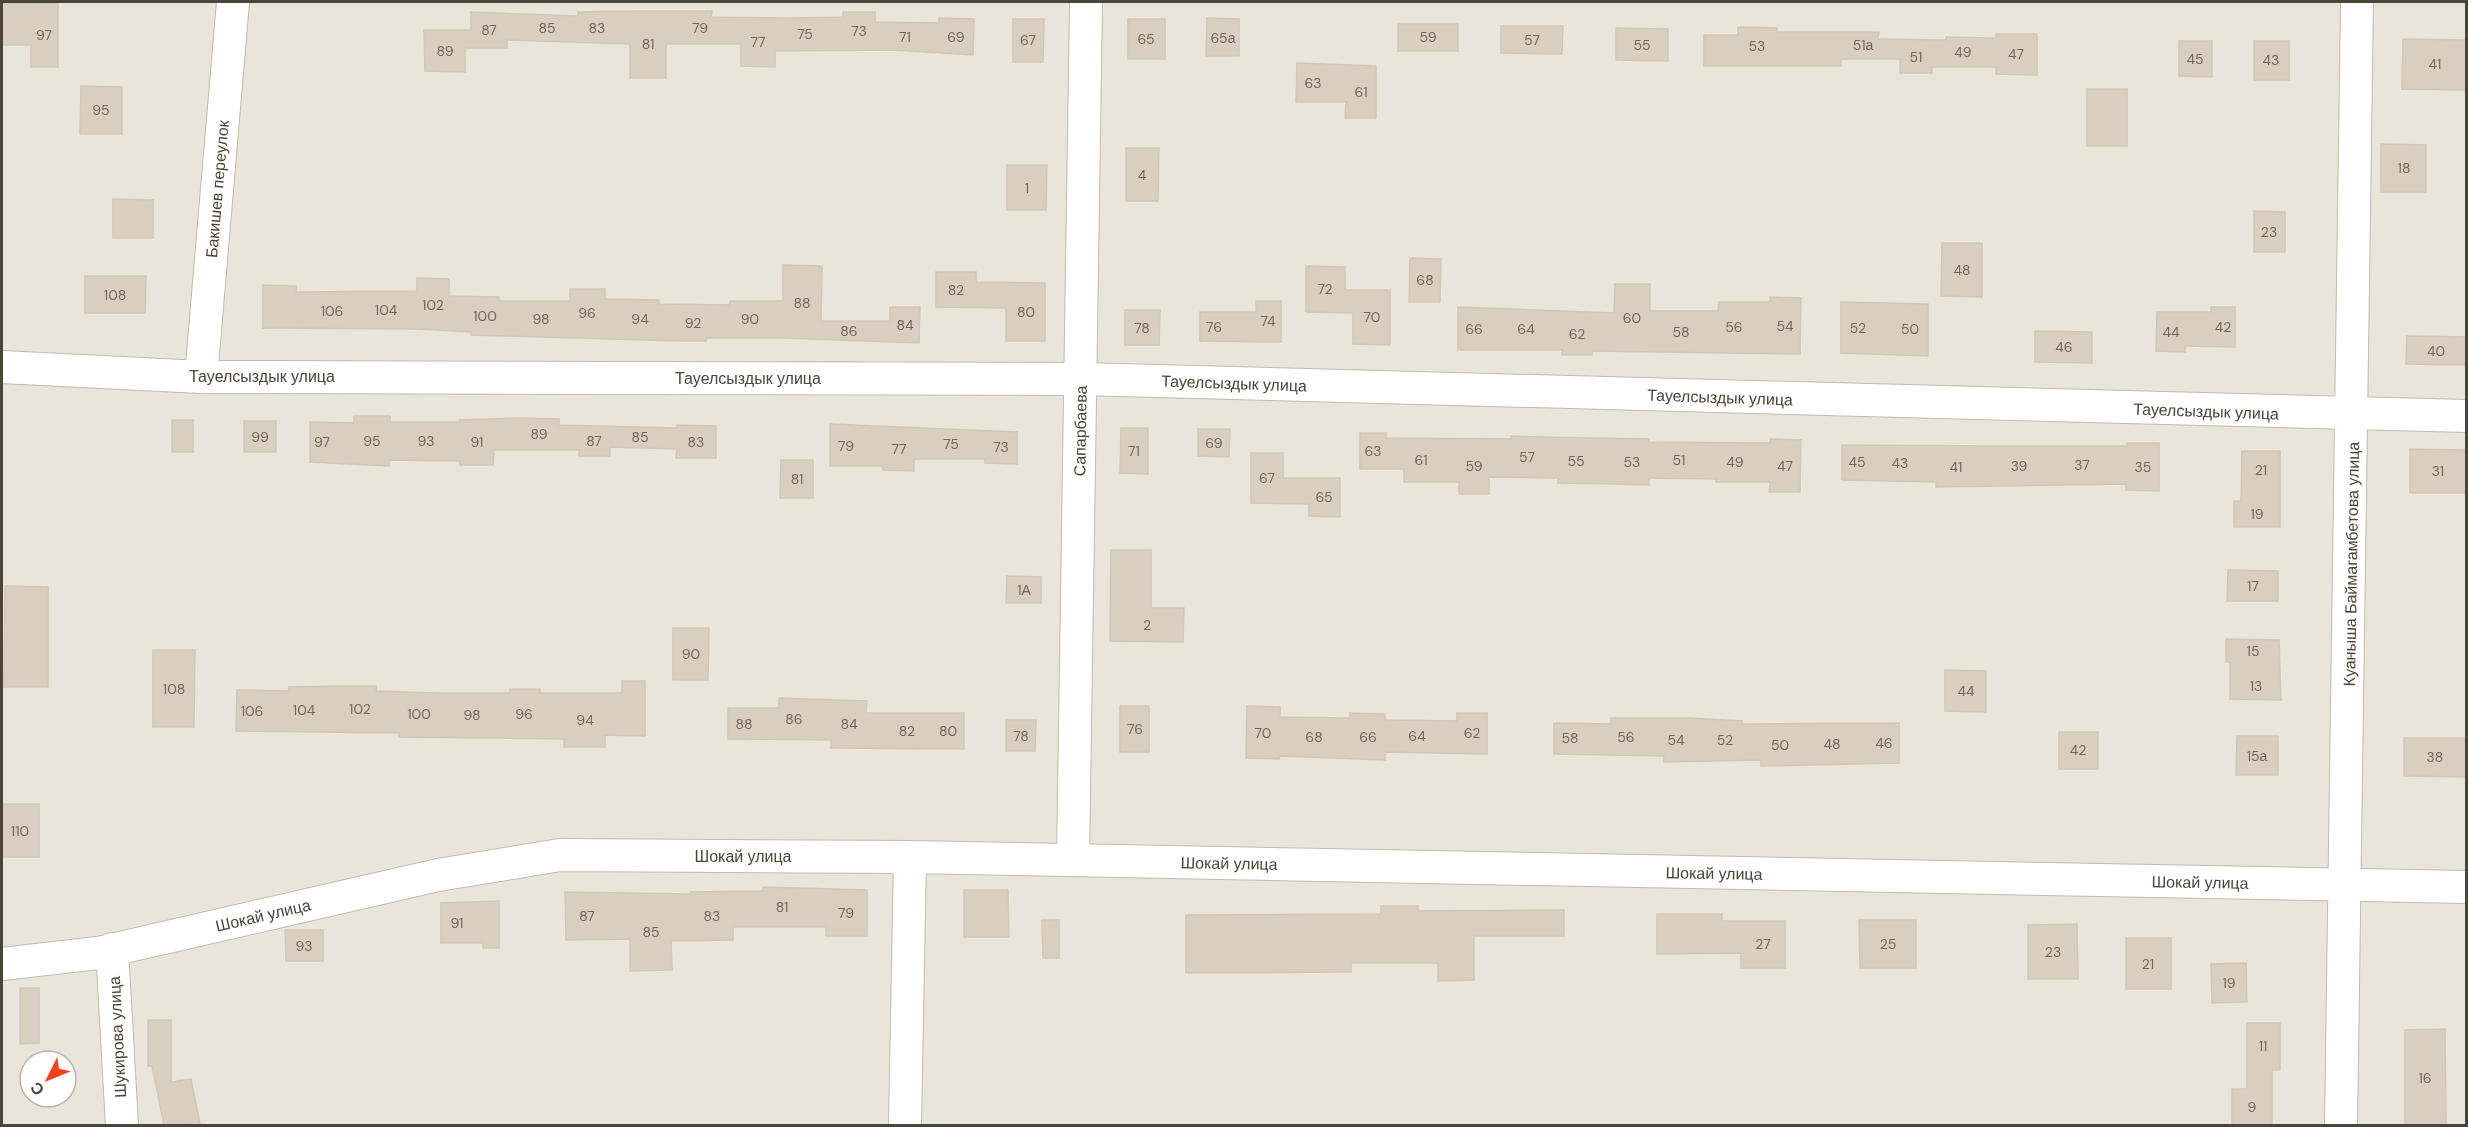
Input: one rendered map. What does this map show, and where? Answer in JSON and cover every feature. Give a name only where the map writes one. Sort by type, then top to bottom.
[{"type":"street","name":"Бакишев переулок","points":[[201,377],[233,2]]},
{"type":"street","name":"Сапарбаева","points":[[1073,860],[1086,2]]},
{"type":"street","name":"Куаныша Баймагамбетова улица","points":[[2341,1125],[2357,2]]},
{"type":"street","name":"Тауелсыздык улица","points":[[2,367],[201,377],[1081,379],[2352,415],[2466,416]]},
{"type":"street","name":"Шокай улица","points":[[5,959],[112,949],[438,875],[560,855],[910,856],[2466,887]]},
{"type":"street","points":[[904,1125],[910,856]]},
{"type":"street","name":"Шукирова улица","points":[[112,949],[122,1125]]},
{"type":"shaded area","points":[[2,2],[2466,2],[2466,1125],[2,1126]]},
{"type":"building","points":[[2,3],[58,3],[58,67],[31,67],[31,45],[2,45]]},
{"type":"building","points":[[712,11],[711,17],[791,18],[843,17],[843,12],[875,12],[875,22],[939,23],[939,18],[974,19],[973,55],[894,50],[775,51],[775,67],[741,66],[741,44],[666,44],[666,78],[630,78],[630,44],[507,40],[507,48],[465,48],[465,72],[425,71],[424,30],[471,30],[471,12],[578,16],[578,12]]},
{"type":"building","points":[[1207,18],[1239,19],[1239,56],[1206,56]]},
{"type":"building","points":[[1013,19],[1044,19],[1043,62],[1013,62]]},
{"type":"building","points":[[1128,19],[1165,19],[1165,59],[1128,59]]},
{"type":"building","points":[[1398,24],[1458,24],[1458,51],[1398,51]]},
{"type":"building","points":[[1501,26],[1563,26],[1562,54],[1501,53]]},
{"type":"building","points":[[1738,27],[1777,28],[1777,32],[1879,32],[1878,39],[1946,40],[1946,37],[1996,38],[1996,34],[2037,34],[2037,75],[1996,74],[1996,67],[1932,67],[1932,73],[1900,73],[1900,59],[1841,59],[1841,66],[1704,66],[1704,35],[1738,35]]},
{"type":"building","points":[[1616,28],[1668,29],[1668,61],[1616,60]]},
{"type":"building","points":[[2403,39],[2466,40],[2466,90],[2402,89]]},
{"type":"building","points":[[2179,41],[2212,41],[2212,77],[2179,76]]},
{"type":"building","points":[[2254,41],[2289,41],[2289,80],[2254,80]]},
{"type":"building","points":[[1297,63],[1376,66],[1376,118],[1345,118],[1346,102],[1296,102]]},
{"type":"building","points":[[81,86],[122,87],[122,134],[80,134]]},
{"type":"building","points":[[2087,89],[2127,89],[2127,146],[2087,146]]},
{"type":"building","points":[[2381,144],[2426,145],[2426,192],[2381,192]]},
{"type":"building","points":[[1126,148],[1159,148],[1158,201],[1126,201]]},
{"type":"building","points":[[1007,165],[1047,165],[1046,210],[1007,210]]},
{"type":"building","points":[[113,199],[153,200],[153,238],[113,238]]},
{"type":"building","points":[[2254,211],[2285,212],[2285,252],[2254,252]]},
{"type":"building","points":[[1942,243],[1982,243],[1982,297],[1941,296]]},
{"type":"building","points":[[1410,258],[1441,259],[1440,302],[1409,302]]},
{"type":"building","points":[[783,265],[822,266],[821,321],[890,321],[890,307],[920,307],[919,343],[783,338],[706,338],[706,341],[679,341],[471,335],[471,332],[417,329],[263,328],[263,285],[296,286],[296,292],[417,291],[417,278],[449,279],[449,296],[499,297],[499,301],[570,301],[570,289],[605,289],[605,299],[659,300],[659,304],[729,305],[730,301],[783,301]]},
{"type":"building","points":[[1306,266],[1345,267],[1345,290],[1390,290],[1390,345],[1353,344],[1353,313],[1306,312]]},
{"type":"building","points":[[936,272],[976,272],[976,282],[1045,283],[1045,341],[1006,341],[1006,308],[936,307]]},
{"type":"building","points":[[85,276],[146,276],[145,313],[85,313]]},
{"type":"building","points":[[1615,284],[1650,284],[1650,311],[1718,311],[1719,302],[1770,302],[1770,297],[1801,298],[1800,354],[1592,351],[1592,355],[1562,355],[1562,350],[1458,350],[1458,307],[1614,313]]},
{"type":"building","points":[[1256,301],[1281,301],[1281,342],[1200,341],[1200,312],[1256,312]]},
{"type":"building","points":[[1841,302],[1928,304],[1928,356],[1841,353]]},
{"type":"building","points":[[2211,307],[2235,307],[2235,347],[2185,346],[2185,352],[2156,351],[2157,312],[2211,312]]},
{"type":"building","points":[[1125,310],[1160,310],[1159,345],[1125,345]]},
{"type":"building","points":[[2035,331],[2092,332],[2092,363],[2035,362]]},
{"type":"building","points":[[2407,336],[2466,337],[2466,365],[2406,364]]},
{"type":"building","points":[[354,416],[390,416],[390,422],[460,422],[460,420],[518,418],[559,419],[559,425],[677,428],[677,425],[716,426],[716,458],[676,458],[677,449],[610,447],[610,456],[579,456],[579,450],[494,450],[493,465],[460,465],[460,461],[389,460],[389,466],[310,462],[310,422],[354,423]]},
{"type":"building","points":[[172,420],[193,420],[193,452],[172,452]]},
{"type":"building","points":[[244,421],[276,421],[276,452],[244,452]]},
{"type":"building","points":[[830,424],[1017,432],[1017,464],[985,463],[985,459],[914,459],[914,471],[883,470],[883,466],[830,466]]},
{"type":"building","points":[[1121,428],[1148,428],[1148,474],[1120,473]]},
{"type":"building","points":[[1198,429],[1230,429],[1229,457],[1198,456]]},
{"type":"building","points":[[1360,433],[1386,433],[1386,438],[1511,439],[1511,436],[1649,439],[1649,442],[1770,443],[1770,439],[1801,440],[1800,492],[1769,492],[1770,482],[1716,482],[1716,479],[1649,478],[1649,485],[1558,483],[1558,478],[1489,477],[1489,494],[1459,494],[1459,482],[1404,482],[1404,469],[1360,469]]},
{"type":"building","points":[[2127,443],[2159,443],[2159,491],[2126,490],[2126,484],[1936,487],[1936,482],[1842,480],[1842,445],[2127,446]]},
{"type":"building","points":[[2410,449],[2466,450],[2466,493],[2410,493]]},
{"type":"building","points":[[2242,451],[2280,451],[2280,527],[2234,527],[2234,501],[2241,501]]},
{"type":"building","points":[[1251,453],[1283,453],[1283,478],[1340,478],[1340,517],[1309,516],[1309,504],[1251,503]]},
{"type":"building","points":[[781,460],[813,460],[813,498],[780,498]]},
{"type":"building","points":[[1111,550],[1151,550],[1151,608],[1184,608],[1183,642],[1110,641]]},
{"type":"building","points":[[2228,570],[2278,571],[2278,601],[2227,601]]},
{"type":"building","points":[[1007,576],[1041,577],[1041,603],[1006,603]]},
{"type":"building","points":[[5,586],[48,587],[48,687],[4,687]]},
{"type":"building","points":[[673,628],[709,628],[708,680],[673,680]]},
{"type":"building","points":[[2226,639],[2279,640],[2281,700],[2230,699],[2230,662],[2226,662]]},
{"type":"building","points":[[153,650],[195,650],[194,727],[153,727]]},
{"type":"building","points":[[1945,670],[1986,671],[1986,712],[1945,711]]},
{"type":"building","points":[[622,681],[645,681],[645,736],[605,735],[605,747],[564,747],[564,739],[399,737],[399,733],[236,731],[237,690],[289,691],[289,687],[376,686],[376,691],[438,693],[510,693],[510,689],[540,689],[540,693],[622,693]]},
{"type":"building","points":[[779,698],[867,701],[866,713],[964,713],[964,749],[831,748],[831,740],[728,739],[728,708],[779,708]]},
{"type":"building","points":[[1120,706],[1149,706],[1149,752],[1120,752]]},
{"type":"building","points":[[1247,706],[1280,707],[1280,717],[1350,718],[1350,713],[1385,714],[1385,720],[1457,721],[1457,713],[1487,713],[1487,754],[1385,752],[1385,760],[1280,756],[1279,759],[1246,758]]},
{"type":"building","points":[[1611,718],[1689,718],[1742,721],[1742,724],[1899,723],[1899,763],[1761,766],[1761,760],[1664,762],[1664,756],[1554,754],[1554,723],[1611,724]]},
{"type":"building","points":[[1006,720],[1036,720],[1035,751],[1006,751]]},
{"type":"building","points":[[2059,732],[2098,732],[2098,769],[2059,769]]},
{"type":"building","points":[[2237,736],[2278,736],[2278,775],[2236,775]]},
{"type":"building","points":[[2404,738],[2466,738],[2466,777],[2404,776]]},
{"type":"building","points":[[2,804],[39,804],[39,857],[2,857]]},
{"type":"building","points":[[763,887],[867,890],[867,936],[826,936],[826,927],[733,927],[733,940],[671,941],[672,970],[630,971],[630,939],[566,940],[565,892],[691,894],[691,892],[763,891]]},
{"type":"building","points":[[964,890],[1008,890],[1009,937],[964,937]]},
{"type":"building","points":[[499,901],[499,948],[483,948],[483,943],[441,943],[441,903]]},
{"type":"building","points":[[1381,906],[1418,906],[1418,911],[1564,910],[1564,936],[1474,936],[1474,980],[1438,981],[1438,963],[1351,963],[1351,972],[1186,973],[1186,915],[1381,914]]},
{"type":"building","points":[[1657,914],[1722,914],[1722,921],[1785,921],[1785,968],[1741,968],[1741,953],[1657,954]]},
{"type":"building","points":[[1042,920],[1059,920],[1059,958],[1043,958]]},
{"type":"building","points":[[1859,920],[1916,920],[1916,968],[1860,968]]},
{"type":"building","points":[[2077,924],[2078,979],[2028,979],[2028,925]]},
{"type":"building","points":[[285,930],[323,930],[323,961],[286,961]]},
{"type":"building","points":[[2126,938],[2171,938],[2171,989],[2126,989]]},
{"type":"building","points":[[2246,963],[2247,1002],[2212,1003],[2211,964]]},
{"type":"building","points":[[20,988],[39,988],[39,1043],[20,1044]]},
{"type":"building","points":[[148,1020],[171,1020],[171,1082],[191,1079],[200,1124],[164,1125],[152,1066],[148,1066]]},
{"type":"building","points":[[2247,1023],[2280,1023],[2280,1070],[2272,1070],[2272,1125],[2232,1125],[2232,1089],[2247,1089]]},
{"type":"building","points":[[2445,1029],[2446,1125],[2405,1125],[2405,1030]]}]
